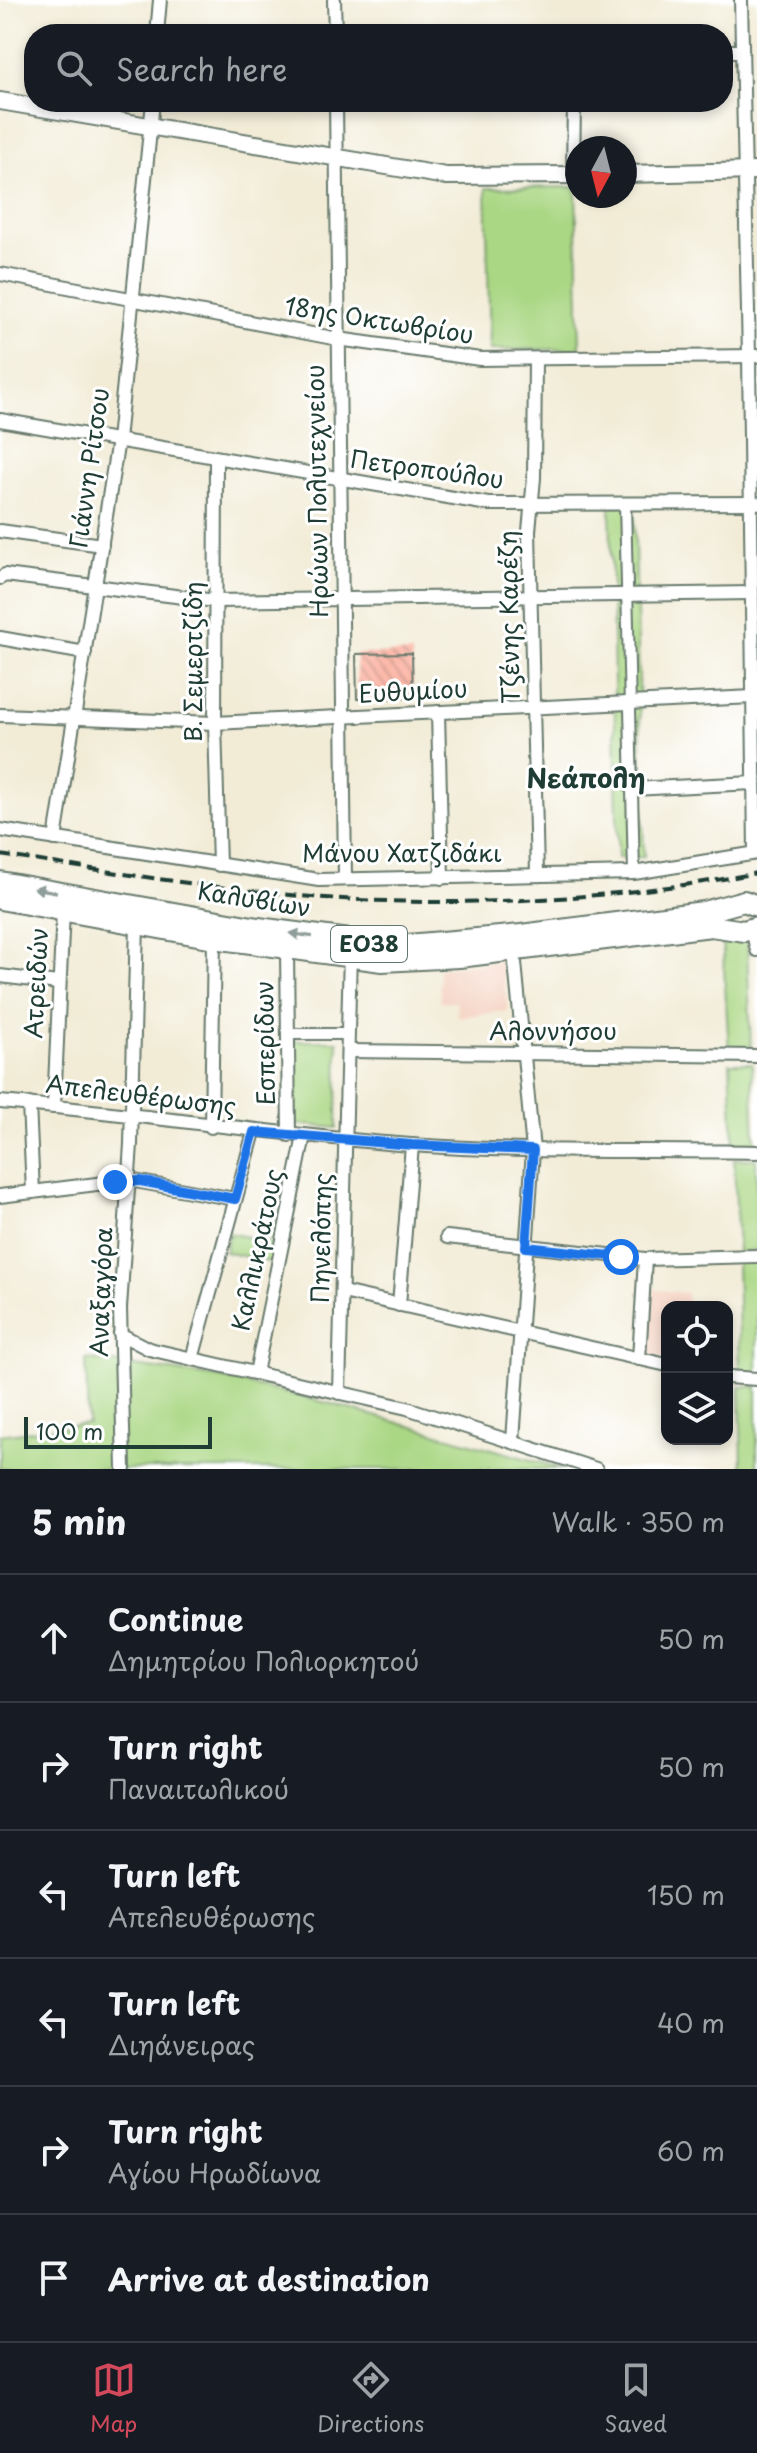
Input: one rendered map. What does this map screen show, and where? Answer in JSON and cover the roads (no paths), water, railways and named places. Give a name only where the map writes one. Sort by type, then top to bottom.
[{"type":"main road","name":"Καλυβίων","points":[[0,882],[350,950],[427,960],[711,926],[753,932]]},
{"type":"main road","name":"Καλυβίων","points":[[0,899],[287,950],[350,950],[475,940],[704,912],[751,903]]},
{"type":"main road","name":"ΕΟ38","points":[[751,903],[731,917],[753,932]]},
{"type":"street","points":[[158,24],[160,0]]},
{"type":"street","points":[[334,0],[335,24]]},
{"type":"street","points":[[741,0],[751,171],[756,853]]},
{"type":"street","points":[[741,34],[757,34]]},
{"type":"street","points":[[733,51],[742,51]]},
{"type":"street","points":[[0,101],[24,105]]},
{"type":"street","points":[[63,112],[458,177],[565,175]]},
{"type":"street","name":"Γιάννη Ρίτσου","points":[[55,839],[118,440],[152,112]]},
{"type":"street","name":"Ηρώων Πολυτεχνείου","points":[[336,112],[345,879]]},
{"type":"street","points":[[574,112],[574,136]]},
{"type":"street","points":[[637,174],[751,171]]},
{"type":"street","name":"18ης Οκτωβρίου","points":[[0,274],[338,339],[480,359],[753,356]]},
{"type":"street","name":"Τζένης Καρέζη","points":[[535,359],[531,597],[537,875]]},
{"type":"street","name":"Πετροπούλου","points":[[0,420],[474,502],[754,503]]},
{"type":"street","name":"Β. Σεμερτζίδη","points":[[216,459],[215,723],[219,865]]},
{"type":"street","points":[[625,503],[634,873]]},
{"type":"street","points":[[0,531],[102,545]]},
{"type":"street","points":[[2,576],[216,601],[752,593]]},
{"type":"street","points":[[0,638],[85,653]]},
{"type":"street","name":"Ευθυμίου","points":[[0,715],[215,723],[629,703],[755,691]]},
{"type":"street","points":[[438,712],[442,878]]},
{"type":"street","points":[[632,789],[754,783]]},
{"type":"street","name":"Μάνου Χατζιδάκι","points":[[0,830],[319,880],[634,873],[756,853]]},
{"type":"street","name":"Ατρειδών","points":[[54,1107],[63,910]]},
{"type":"street","name":"Αναξαγόρα","points":[[124,1469],[120,1334],[129,1180],[137,924]]},
{"type":"street","points":[[211,1127],[214,938]]},
{"type":"street","name":"Εσπερίδων","points":[[287,950],[289,1135]]},
{"type":"street","name":"Πηνελόπης","points":[[339,1393],[350,950]]},
{"type":"street","points":[[513,1441],[533,1150],[514,952]]},
{"type":"street","points":[[0,976],[58,983]]},
{"type":"street","points":[[289,1034],[348,1034]]},
{"type":"street","name":"Αλοννήσου","points":[[348,1051],[757,1056]]},
{"type":"street","name":"Απελευθέρωσης","points":[[0,1102],[254,1132],[412,1145],[533,1150],[757,1152]]},
{"type":"street","points":[[29,1104],[33,1192]]},
{"type":"street","points":[[192,1359],[254,1132]]},
{"type":"street","name":"Καλλικράτους","points":[[256,1373],[304,1136]]},
{"type":"street","points":[[399,1305],[412,1145]]},
{"type":"street","points":[[0,1196],[129,1180],[235,1199]]},
{"type":"street","points":[[447,1237],[645,1259],[757,1256]]},
{"type":"street","points":[[639,1359],[645,1259]]},
{"type":"street","points":[[343,1292],[661,1364]]},
{"type":"street","points":[[120,1334],[149,1349],[407,1408],[596,1469]]},
{"type":"street","points":[[733,1377],[757,1379]]},
{"type":"railway","points":[[0,855],[244,890],[380,901],[488,901],[597,895],[757,873]]},
{"type":"district","name":"Νεάπολη","points":[[586,779]]}]
